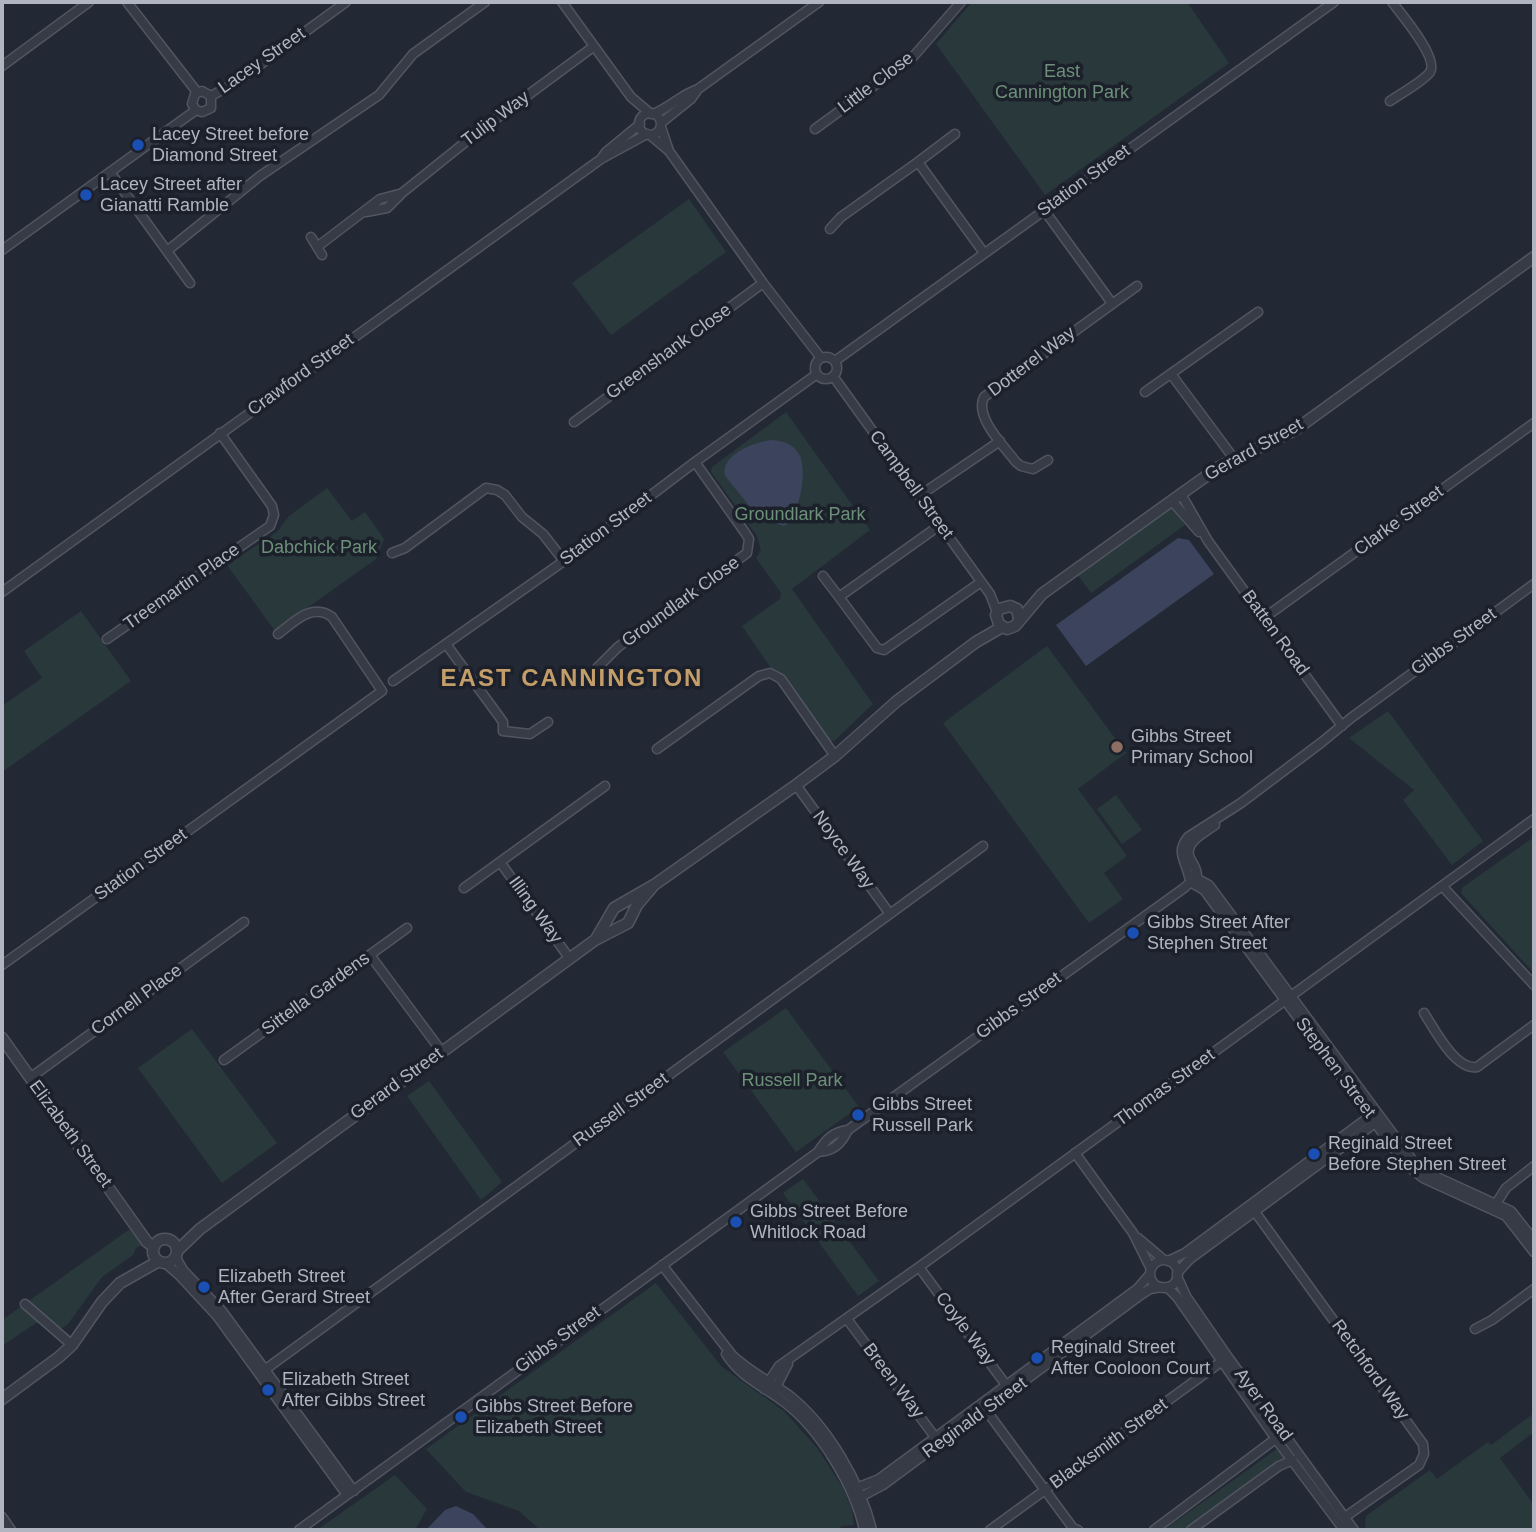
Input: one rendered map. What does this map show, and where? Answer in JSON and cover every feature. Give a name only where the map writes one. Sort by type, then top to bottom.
[{"type":"street","points":[[2,66],[89,2]]},
{"type":"street","points":[[127,2],[197,92],[211,96],[211,108],[202,112],[196,110],[192,98],[197,92]]},
{"type":"street","name":"Lacey Street","points":[[211,96],[237,81],[346,2]]},
{"type":"street","points":[[167,251],[261,176],[379,96],[413,54],[485,2]]},
{"type":"street","points":[[562,2],[631,97],[658,117],[669,150],[763,283],[821,358]]},
{"type":"street","points":[[640,123],[644,116],[669,107],[689,92],[698,89],[819,2]]},
{"type":"street","name":"Little Close","points":[[815,129],[912,58],[961,2]]},
{"type":"street","name":"Station Street","points":[[835,361],[1334,2]]},
{"type":"street","points":[[1390,102],[1430,72],[1432,65],[1428,52],[1392,2]]},
{"type":"street","name":"Tulip Way","points":[[317,247],[366,212],[387,208],[478,132],[593,47]]},
{"type":"street","points":[[648,135],[657,133],[661,125],[691,99],[698,89]]},
{"type":"street","points":[[631,97],[641,130],[669,150]]},
{"type":"street","points":[[2,250],[196,110]]},
{"type":"street","name":"Crawford Street","points":[[601,159],[640,123]]},
{"type":"street","name":"Crawford Street","points":[[2,592],[601,159],[648,135]]},
{"type":"street","points":[[830,229],[841,217],[955,135]]},
{"type":"street","points":[[918,162],[984,253]]},
{"type":"street","points":[[110,172],[190,283]]},
{"type":"street","points":[[1044,210],[1111,302]]},
{"type":"street","points":[[311,237],[322,255]]},
{"type":"street","name":"Gerard Street","points":[[595,940],[614,908],[654,885],[835,756],[897,701],[976,642],[1003,614],[1042,594],[1219,467],[1295,430],[1534,257]]},
{"type":"street","name":"Greenshank Close","points":[[574,422],[763,283]]},
{"type":"street","name":"Dotterel Way","points":[[1048,460],[1033,469],[1021,466],[983,416],[981,403],[984,397],[1136,286]]},
{"type":"street","points":[[1145,392],[1258,312]]},
{"type":"street","points":[[821,358],[835,361],[837,366],[833,376],[822,378],[817,374],[815,368],[821,358]]},
{"type":"street","name":"Station Street","points":[[393,681],[564,561],[817,374]]},
{"type":"street","points":[[1171,374],[1235,460]]},
{"type":"street","name":"Campbell Street","points":[[833,376],[1003,614]]},
{"type":"street","name":"Clarke Street","points":[[1264,618],[1534,423]]},
{"type":"street","name":"Treemartin Place","points":[[107,639],[270,527],[274,515],[272,506],[220,433]]},
{"type":"street","points":[[919,496],[1000,440]]},
{"type":"street","name":"Groundlark Close","points":[[597,668],[618,648],[747,553],[749,545],[746,534],[695,462]]},
{"type":"street","points":[[391,553],[405,548],[486,488],[506,495],[564,561]]},
{"type":"street","name":"Batten Road","points":[[1181,494],[1208,541]]},
{"type":"street","name":"Batten Road","points":[[1172,501],[1208,541],[1342,726]]},
{"type":"street","points":[[839,597],[940,525]]},
{"type":"street","points":[[823,576],[877,648],[884,650],[981,582]]},
{"type":"street","name":"Gibbs Street","points":[[299,1530],[818,1152],[834,1133],[848,1130],[1192,878],[1181,853],[1184,841],[1241,803],[1534,584]]},
{"type":"street","name":"Gerard Street","points":[[1019,619],[1042,594]]},
{"type":"street","name":"Station Street","points":[[2,965],[382,691],[332,617],[325,611],[314,610],[278,634]]},
{"type":"street","points":[[1019,613],[1019,619],[1012,628],[1003,614],[1019,613]]},
{"type":"street","points":[[446,644],[503,722],[503,731],[530,734],[548,722]]},
{"type":"street","points":[[657,749],[760,676],[770,673],[781,679],[835,756]]},
{"type":"street","name":"Noyce Way","points":[[796,785],[890,914]]},
{"type":"street","points":[[464,888],[606,786]]},
{"type":"street","name":"Thomas Street","points":[[766,1385],[779,1366],[1534,819]]},
{"type":"street","name":"Russell Street","points":[[262,1372],[983,846]]},
{"type":"street","name":"Illing Way","points":[[500,862],[570,959]]},
{"type":"street","name":"Stephen Street","points":[[1192,878],[1209,885],[1376,1118],[1404,1163],[1416,1174],[1517,1217],[1534,1240]]},
{"type":"street","name":"Gerard Street","points":[[176,1254],[200,1229],[595,940],[628,923],[637,905],[654,885]]},
{"type":"street","points":[[1443,887],[1534,985]]},
{"type":"street","name":"Cornell Place","points":[[30,1078],[244,922]]},
{"type":"street","name":"Sittella Gardens","points":[[224,1060],[407,928]]},
{"type":"street","points":[[370,955],[442,1052]]},
{"type":"street","points":[[1423,1013],[1457,1060],[1468,1068],[1477,1067],[1534,1025]]},
{"type":"street","name":"Elizabeth Street","points":[[2,1038],[148,1242],[155,1246]]},
{"type":"street","points":[[1150,1271],[1156,1262],[1185,1253],[1252,1208],[1376,1118]]},
{"type":"street","points":[[1075,1153],[1133,1234],[1152,1281],[1164,1287],[1174,1283],[1177,1274],[1190,1259],[1252,1208]]},
{"type":"street","points":[[1494,1206],[1506,1188],[1534,1166]]},
{"type":"street","name":"Stephen Street","points":[[1494,1206],[1512,1222],[1534,1252]]},
{"type":"street","name":"Retchford Way","points":[[1252,1208],[1423,1444],[1424,1454],[1419,1465],[1345,1517]]},
{"type":"street","name":"Gerard Street","points":[[170,1240],[200,1229]]},
{"type":"street","points":[[1133,1234],[1175,1266],[1177,1274]]},
{"type":"street","points":[[2,1399],[72,1345],[102,1302],[132,1275],[164,1239],[170,1240],[183,1270],[222,1311],[262,1372]]},
{"type":"street","points":[[155,1246],[155,1256],[213,1311],[262,1372],[350,1493]]},
{"type":"street","points":[[132,1275],[176,1254]]},
{"type":"street","points":[[662,1265],[716,1336],[735,1368],[775,1391],[802,1419],[855,1489],[872,1530]]},
{"type":"street","name":"Coyle Way","points":[[919,1267],[1009,1388]]},
{"type":"street","name":"Reginald Street","points":[[1009,1388],[1137,1289],[1150,1271]]},
{"type":"street","name":"Ayer Road","points":[[1177,1274],[1186,1296],[1225,1359]]},
{"type":"street","name":"Ayer Road","points":[[1164,1287],[1177,1297],[1225,1359],[1344,1530]]},
{"type":"street","name":"Reginald Street","points":[[859,1499],[983,1406],[1142,1294],[1150,1289],[1164,1287]]},
{"type":"street","points":[[1475,1329],[1492,1321],[1534,1289]]},
{"type":"street","points":[[25,1304],[72,1345]]},
{"type":"street","name":"Breen Way","points":[[847,1319],[938,1440]]},
{"type":"street","name":"Thomas Street","points":[[775,1391],[785,1368],[795,1356]]},
{"type":"street","name":"Blacksmith Street","points":[[990,1530],[1225,1359]]},
{"type":"street","points":[[983,1406],[1074,1529]]},
{"type":"street","points":[[1154,1530],[1279,1436]]},
{"type":"street","name":"Reginald Street","points":[[855,1489],[878,1479],[938,1440]]},
{"type":"street","points":[[1191,1530],[1279,1465],[1295,1458]]},
{"type":"street","name":"Ayer Road","points":[[1295,1458],[1354,1530]]},
{"type":"street","points":[[859,1499],[864,1530]]},
{"type":"street","points":[[2,1517],[11,1530]]},
{"type":"green space","name":"East Cannington Park","points":[[972,2],[1187,2],[1229,63],[1045,195],[936,44]]},
{"type":"green space","points":[[689,199],[726,252],[611,335],[572,283]]},
{"type":"green space","name":"Groundlark Park","points":[[786,412],[870,530],[792,589],[873,704],[834,741],[828,740],[777,670],[771,668],[742,626],[780,599],[781,593],[756,558],[761,550],[757,536],[711,472],[712,467]]},
{"type":"green space","name":"Dabchick Park","points":[[327,488],[352,521],[365,512],[384,539],[376,559],[275,631],[227,565],[277,532],[289,516]]},
{"type":"green space","points":[[1171,506],[1185,525],[1091,593],[1077,574]]},
{"type":"green space","points":[[81,611],[131,681],[2,772],[2,706],[42,678],[24,651]]},
{"type":"green space","points":[[1047,646],[1126,753],[1078,789],[1127,856],[1104,873],[1123,899],[1089,923],[943,723]]},
{"type":"green space","points":[[1388,711],[1483,841],[1452,865],[1403,800],[1414,790],[1349,738]]},
{"type":"green space","points":[[1116,795],[1142,830],[1122,844],[1097,809]]},
{"type":"green space","points":[[1534,837],[1534,973],[1461,893],[1463,887]]},
{"type":"green space","name":"Russell Park","points":[[786,1008],[859,1107],[796,1152],[723,1052]]},
{"type":"green space","points":[[192,1029],[277,1143],[222,1183],[138,1068]]},
{"type":"green space","points":[[429,1081],[502,1182],[481,1200],[407,1096]]},
{"type":"green space","points":[[803,1179],[879,1281],[858,1296],[783,1193]]},
{"type":"green space","points":[[130,1229],[142,1245],[136,1248],[133,1255],[102,1277],[68,1324],[61,1329],[36,1323],[2,1346],[2,1320]]},
{"type":"green space","points":[[656,1283],[722,1367],[784,1411],[818,1449],[843,1488],[852,1509],[854,1525],[842,1526],[837,1530],[540,1530],[519,1511],[466,1492],[426,1449]]},
{"type":"green space","points":[[1534,1413],[1534,1432],[1500,1458],[1534,1505],[1534,1530],[1366,1530],[1366,1516],[1430,1470],[1437,1479],[1488,1442],[1491,1445]]},
{"type":"green space","points":[[1278,1448],[1284,1457],[1184,1530],[1164,1530]]},
{"type":"green space","points":[[395,1475],[427,1509],[415,1530],[317,1530]]},
{"type":"water","points":[[771,440],[790,445],[802,461],[798,503],[790,521],[784,526],[763,520],[725,476],[725,469],[733,456],[748,447]]},
{"type":"water","points":[[1178,538],[1189,540],[1214,574],[1086,666],[1056,625]]},
{"type":"water","points":[[456,1506],[473,1514],[488,1530],[426,1530],[445,1510]]},
{"type":"place","name":"Lacey Street before Diamond Street","points":[[138,145]]},
{"type":"place","name":"Lacey Street after Gianatti Ramble","points":[[86,195]]},
{"type":"place","name":"Gibbs Street Primary School","points":[[1117,747]]},
{"type":"place","name":"Gibbs Street After Stephen Street","points":[[1133,933]]},
{"type":"place","name":"Gibbs Street Russell Park","points":[[858,1115]]},
{"type":"place","name":"Reginald Street Before Stephen Street","points":[[1314,1154]]},
{"type":"place","name":"Gibbs Street Before Whitlock Road","points":[[736,1222]]},
{"type":"place","name":"Elizabeth Street After Gerard Street","points":[[204,1287]]},
{"type":"place","name":"Reginald Street After Cooloon Court","points":[[1037,1358]]},
{"type":"place","name":"Elizabeth Street After Gibbs Street","points":[[268,1390]]},
{"type":"place","name":"Gibbs Street Before Elizabeth Street","points":[[461,1417]]},
{"type":"district","name":"EAST CANNINGTON","points":[[572,679]]}]
